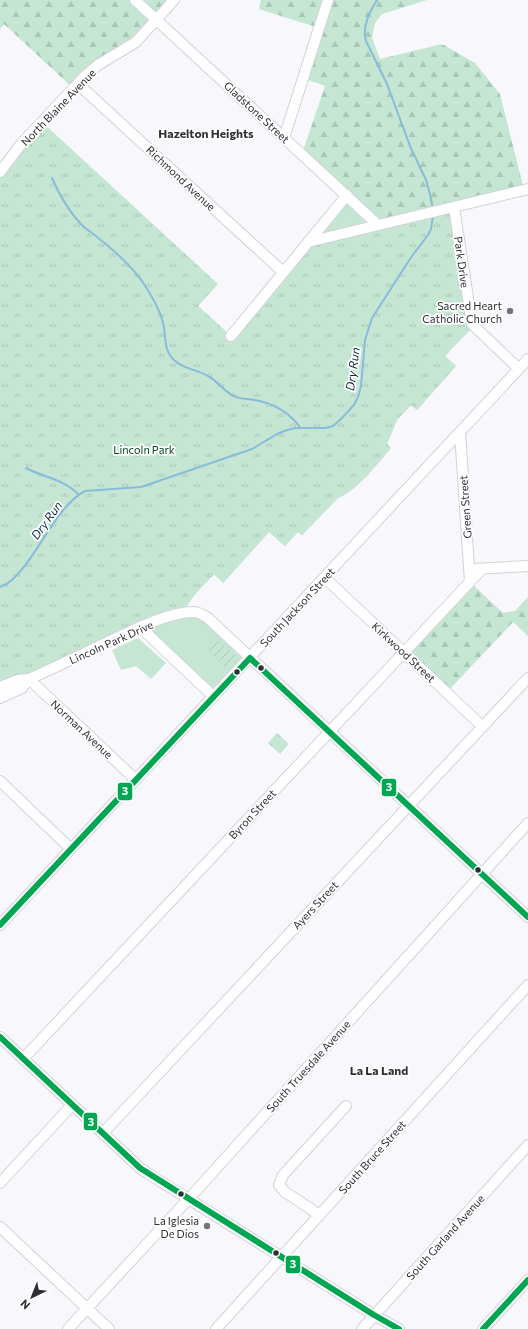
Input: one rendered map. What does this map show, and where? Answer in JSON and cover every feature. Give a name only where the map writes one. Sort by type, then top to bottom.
[{"type":"street","name":"Gladstone Street","points":[[135,0],[378,225]]},
{"type":"street","name":"North Blaine Avenue","points":[[0,172],[22,143],[85,76],[98,65],[136,42],[174,0]]},
{"type":"street","points":[[284,138],[328,0]]},
{"type":"street","name":"Richmond Avenue","points":[[78,84],[283,272]]},
{"type":"street","points":[[308,242],[528,189]]},
{"type":"street","points":[[231,336],[346,196]]},
{"type":"street","name":"Park Drive","points":[[454,207],[472,324],[519,369]]},
{"type":"street","name":"South Jackson Street","points":[[0,925],[4,914],[71,849],[528,359]]},
{"type":"street","name":"Green Street","points":[[460,432],[470,582]]},
{"type":"street","points":[[469,570],[528,566]]},
{"type":"street","name":"Byron Street","points":[[23,1059],[482,569]]},
{"type":"street","name":"Kirkwood Street","points":[[325,578],[482,726]]},
{"type":"street","name":"Lincoln Park Drive","points":[[0,688],[18,680],[29,679],[140,627],[178,614],[196,612],[208,618],[250,658]]},
{"type":"street","points":[[140,627],[214,696]]},
{"type":"street","points":[[250,658],[528,918]]},
{"type":"street","name":"Ayers Street","points":[[103,1132],[528,678]]},
{"type":"street","name":"Lincoln Park Drive","points":[[0,698],[22,688],[29,679]]},
{"type":"street","name":"Norman Avenue","points":[[29,679],[136,780]]},
{"type":"street","points":[[0,781],[71,849]]},
{"type":"street","name":"South Truesdale Avenue","points":[[68,1329],[188,1199],[528,823]]},
{"type":"street","name":"South Bruce Street","points":[[216,1329],[528,985]]},
{"type":"street","points":[[0,1037],[140,1168],[374,1315],[399,1329]]},
{"type":"street","points":[[0,1183],[72,1105]]},
{"type":"street","points":[[319,1216],[285,1192],[279,1185],[283,1175],[346,1106]]},
{"type":"street","name":"South Garland Avenue","points":[[362,1329],[528,1145]]},
{"type":"street","points":[[0,1227],[110,1329]]},
{"type":"street","points":[[483,1329],[528,1280]]},
{"type":"green space","points":[[0,0],[174,0],[144,34],[74,89],[4,24],[0,29]]},
{"type":"green space","points":[[261,0],[427,0],[382,14],[375,23],[372,38],[380,59],[442,44],[475,63],[500,94],[524,190],[454,207],[450,350],[445,356],[456,366],[417,410],[411,405],[397,420],[387,444],[391,448],[360,483],[346,494],[338,498],[302,535],[298,532],[285,546],[269,532],[223,583],[214,574],[193,597],[184,613],[0,427],[218,284],[198,306],[231,336],[378,225],[302,154],[325,86],[303,78],[319,28],[259,9]]},
{"type":"green space","name":"Lincoln Park","points":[[42,122],[218,284],[198,306],[231,336],[308,242],[454,207],[474,326],[445,356],[456,366],[417,410],[411,405],[397,420],[387,444],[391,448],[360,483],[346,494],[338,498],[302,535],[298,532],[285,546],[269,532],[223,583],[214,574],[193,597],[184,613],[0,687],[0,172]]},
{"type":"green space","points":[[347,195],[378,225],[308,242]]},
{"type":"green space","points":[[470,582],[503,613],[515,611],[528,597],[528,636],[513,622],[447,692],[404,652]]},
{"type":"green space","points":[[196,612],[250,658],[214,697],[140,627]]},
{"type":"green space","points":[[138,638],[166,663],[151,679],[136,666],[121,670],[112,650]]},
{"type":"green space","points":[[217,639],[238,658],[228,669],[207,649]]},
{"type":"green space","points":[[277,733],[289,744],[280,754],[268,743]]},
{"type":"waterway","name":"Dry Run","points":[[377,0],[367,20],[365,31],[366,41],[387,84],[410,146],[426,180],[433,209]]},
{"type":"waterway","points":[[52,178],[66,204],[80,223],[124,260],[146,287],[161,315],[166,347],[171,357],[179,364],[208,376],[230,394],[237,397],[262,401],[280,409],[291,417],[300,427]]},
{"type":"waterway","name":"Dry Run","points":[[0,587],[10,582],[18,574],[67,505],[85,491],[141,487],[252,449],[277,434],[287,430],[296,428],[325,428],[333,426],[354,405],[358,397],[361,386],[365,340],[372,318],[412,256],[428,235],[431,229],[433,216]]},
{"type":"waterway","points":[[26,468],[67,485],[78,494]]},
{"type":"transit line","name":"3","points":[[250,658],[528,917]]},
{"type":"transit line","name":"3","points":[[0,925],[250,658]]},
{"type":"transit line","name":"3","points":[[0,1037],[140,1168],[374,1315],[399,1329]]},
{"type":"transit line","name":"3","points":[[483,1329],[528,1280]]},
{"type":"place","name":"Sacred Heart Catholic Church","points":[[510,311]]},
{"type":"place","name":"La Iglesia De Dios","points":[[207,1226]]},
{"type":"district","name":"Hazelton Heights","points":[[206,133]]},
{"type":"district","name":"La La Land","points":[[379,1070]]}]
